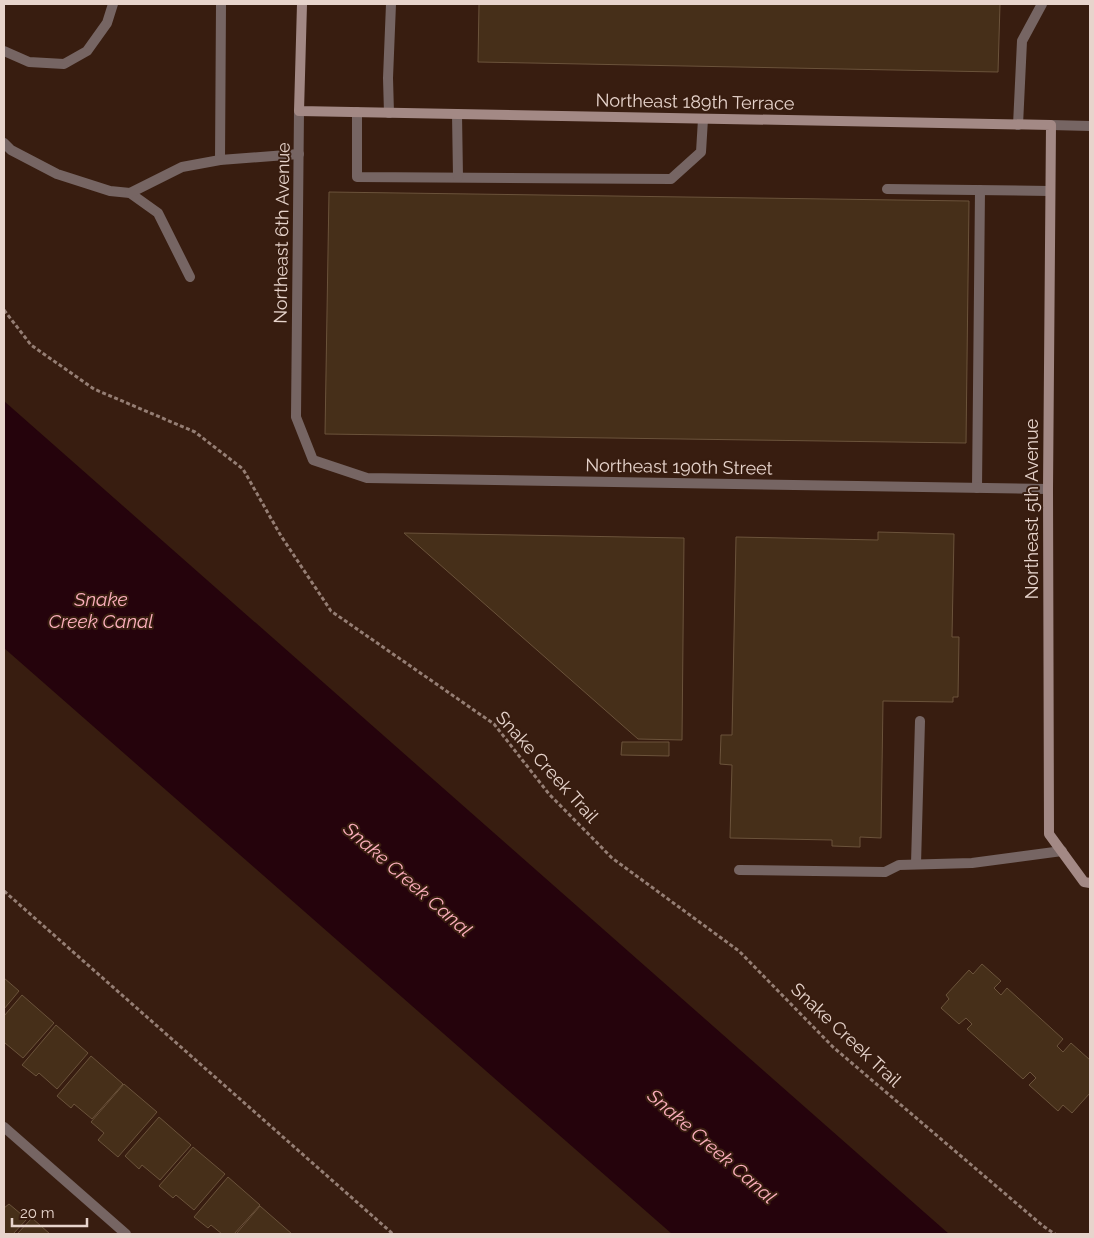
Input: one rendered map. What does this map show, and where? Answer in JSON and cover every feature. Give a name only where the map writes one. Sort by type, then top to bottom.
[{"type":"street","points":[[4,51],[29,62],[64,64],[87,51],[107,23],[113,4]]},
{"type":"street","points":[[220,160],[221,4]]},
{"type":"street","name":"Northeast 6th Avenue","points":[[302,4],[296,417],[313,460]]},
{"type":"street","points":[[389,113],[388,78],[391,4]]},
{"type":"street","points":[[1018,124],[1022,41],[1042,4]]},
{"type":"street","name":"Northeast 189th Terrace","points":[[299,111],[1090,126]]},
{"type":"street","points":[[357,112],[357,177],[671,179],[701,152],[704,119]]},
{"type":"street","points":[[457,114],[458,177]]},
{"type":"street","name":"Northeast 5th Avenue","points":[[1051,125],[1048,489],[1049,834],[1087,882]]},
{"type":"street","points":[[4,144],[11,150],[58,174],[110,190],[130,193],[158,213],[190,277]]},
{"type":"street","points":[[130,193],[182,167],[220,160],[299,154]]},
{"type":"street","points":[[887,189],[1050,191]]},
{"type":"street","points":[[977,488],[980,190]]},
{"type":"street","name":"Northeast 190th Street","points":[[313,460],[367,478],[1048,489]]},
{"type":"street","points":[[916,864],[920,721]]},
{"type":"street","points":[[739,870],[885,872],[900,865],[972,863],[1062,851]]},
{"type":"street","points":[[4,1127],[126,1234]]},
{"type":"path","name":"Snake Creek Trail","points":[[4,310],[31,345],[94,389],[195,432],[243,469],[281,536],[331,611],[494,724],[549,794],[612,858],[739,951],[833,1047],[1055,1234]]},
{"type":"path","points":[[4,890],[393,1234]]},
{"type":"water","name":"Snake Creek Canal","points":[[4,401],[949,1234],[672,1234],[4,648]]},
{"type":"building","points":[[479,4],[1000,4],[998,72],[478,62]]},
{"type":"building","points":[[329,192],[969,201],[966,443],[325,434]]},
{"type":"building","points":[[878,532],[954,534],[952,637],[959,637],[958,697],[953,697],[953,702],[883,701],[881,838],[860,837],[860,847],[832,846],[832,840],[730,838],[732,765],[720,764],[721,735],[732,735],[736,537],[878,540]]},
{"type":"building","points":[[404,533],[684,538],[682,740],[638,739]]},
{"type":"building","points":[[622,742],[669,742],[669,756],[621,755]]},
{"type":"building","points":[[982,964],[1001,981],[994,988],[1001,995],[1007,988],[1063,1039],[1057,1046],[1063,1052],[1071,1043],[1090,1060],[1090,1093],[1072,1113],[1063,1105],[1058,1111],[1029,1085],[1036,1078],[1030,1072],[1023,1079],[967,1029],[972,1024],[966,1018],[959,1024],[941,1008],[949,999],[946,995],[969,970],[973,974]]},
{"type":"building","points":[[4,978],[19,991],[4,1009]]},
{"type":"building","points":[[22,995],[54,1023],[23,1058],[4,1044],[4,1016]]},
{"type":"building","points":[[56,1025],[88,1053],[57,1089],[39,1073],[36,1076],[22,1065]]},
{"type":"building","points":[[91,1056],[123,1084],[92,1119],[74,1104],[71,1108],[57,1096]]},
{"type":"building","points":[[124,1084],[157,1112],[118,1157],[98,1140],[104,1133],[91,1122]]},
{"type":"building","points":[[159,1117],[191,1145],[160,1180],[142,1165],[139,1169],[125,1156]]},
{"type":"building","points":[[193,1147],[225,1174],[194,1210],[176,1195],[173,1198],[159,1186]]},
{"type":"building","points":[[228,1177],[260,1205],[234,1234],[222,1234],[211,1225],[208,1228],[194,1217]]},
{"type":"building","points":[[9,1204],[27,1219],[13,1234],[4,1234],[4,1208]]},
{"type":"building","points":[[260,1206],[292,1234],[236,1234]]},
{"type":"building","points":[[32,1218],[50,1234],[17,1234]]}]
